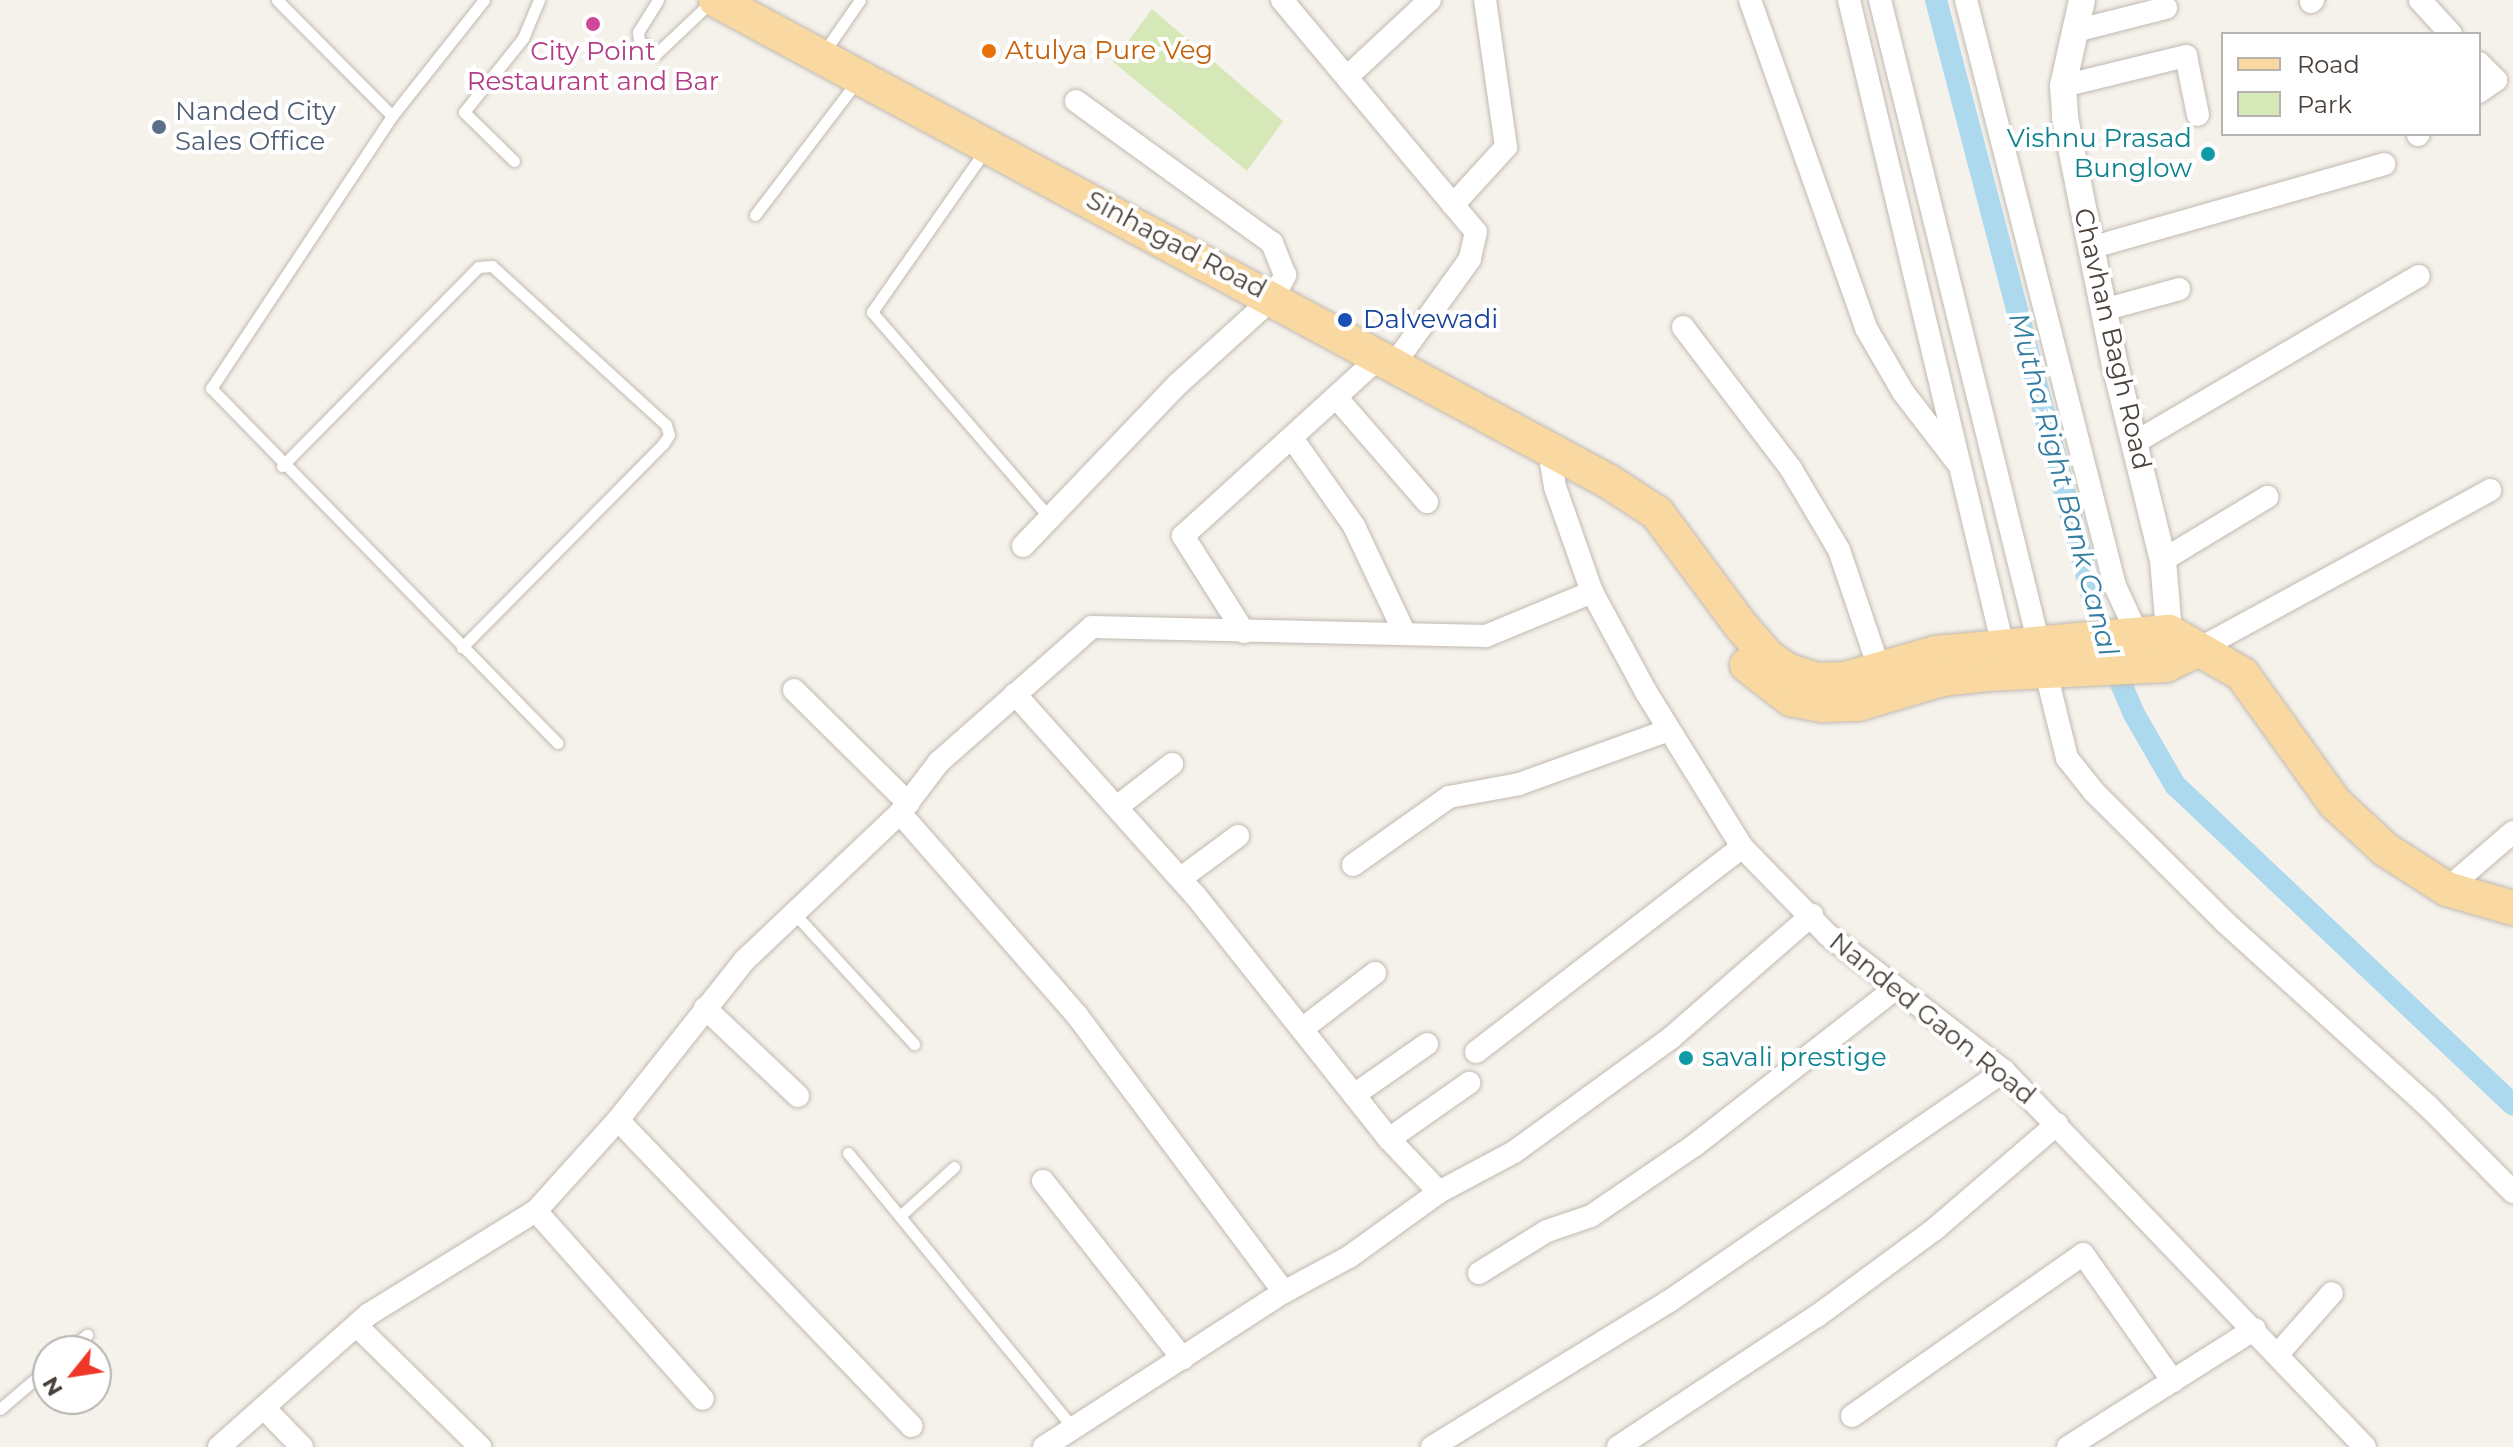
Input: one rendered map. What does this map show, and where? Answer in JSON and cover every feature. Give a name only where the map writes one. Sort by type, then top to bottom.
[{"type":"main road","name":"Sinhagad Road","points":[[715,0],[1548,445],[1631,498],[1664,559],[1759,679],[1791,699],[1823,705],[1939,666],[2167,638]]},
{"type":"main road","name":"Sinhagad Road","points":[[2040,656],[2153,666],[2167,638]]},
{"type":"main road","points":[[2167,638],[2221,658],[2259,691],[2302,759],[2350,818],[2386,850],[2458,893],[2513,934]]},
{"type":"main road","points":[[2458,893],[2513,908]]},
{"type":"street","points":[[1244,632],[1183,536],[1336,397],[1388,359],[1470,259],[1476,232],[1282,0]]},
{"type":"street","points":[[1347,77],[1430,0]]},
{"type":"street","points":[[1453,205],[1506,147],[1485,0]]},
{"type":"street","points":[[1750,0],[1866,328],[1903,392],[1963,469]]},
{"type":"street","points":[[1849,0],[2006,658]]},
{"type":"street","points":[[1880,0],[2067,758],[2094,792],[2513,1192]]},
{"type":"street","points":[[1966,0],[2115,586],[2167,638]]},
{"type":"street","name":"Chavhan Bagh Road","points":[[2082,0],[2063,86],[2103,310],[2163,560],[2167,638]]},
{"type":"street","points":[[2420,0],[2449,32]]},
{"type":"street","points":[[2075,31],[2166,8]]},
{"type":"street","points":[[2063,86],[2186,56],[2198,115]]},
{"type":"street","points":[[2481,65],[2496,80],[2481,91]]},
{"type":"street","points":[[1023,546],[1178,384],[1274,297],[1285,275],[1272,243],[1076,101]]},
{"type":"street","points":[[2090,248],[2384,164]]},
{"type":"street","points":[[2134,443],[2419,276]]},
{"type":"street","points":[[2103,310],[2179,289]]},
{"type":"street","points":[[1683,327],[1791,469],[1839,550],[1885,684]]},
{"type":"street","points":[[1336,397],[1427,502]]},
{"type":"street","points":[[1292,438],[1354,526],[1404,632]]},
{"type":"street","name":"Nanded Gaon Road","points":[[1548,445],[1555,487],[1592,592],[1669,730],[1742,847],[1812,915],[1828,935],[2004,1071],[2365,1447]]},
{"type":"street","points":[[2153,666],[2167,638],[2490,490]]},
{"type":"street","points":[[2163,560],[2267,497]]},
{"type":"street","points":[[219,1447],[357,1326],[536,1211],[618,1120],[705,1008],[794,913],[904,808],[939,762],[1092,627],[1486,636],[1592,592]]},
{"type":"street","points":[[794,690],[904,808],[1056,989],[1284,1292]]},
{"type":"street","points":[[1015,694],[1181,878],[1389,1139],[1439,1192]]},
{"type":"street","points":[[1353,865],[1449,797],[1519,784],[1669,730]]},
{"type":"street","points":[[1117,807],[1172,764]]},
{"type":"street","points":[[2458,893],[2513,832]]},
{"type":"street","points":[[1181,878],[1238,836]]},
{"type":"street","points":[[1476,1052],[1742,847]]},
{"type":"street","points":[[1044,1447],[1284,1292],[1349,1257],[1439,1192],[1514,1152],[1672,1037],[1812,915]]},
{"type":"street","points":[[1302,1029],[1375,973]]},
{"type":"street","points":[[1479,1273],[1547,1231],[1591,1216],[1695,1145],[1896,988]]},
{"type":"street","points":[[705,1008],[798,1096]]},
{"type":"street","points":[[1354,1095],[1427,1044]]},
{"type":"street","points":[[1432,1447],[1668,1302],[2004,1071]]},
{"type":"street","points":[[1389,1139],[1469,1083]]},
{"type":"street","points":[[618,1120],[911,1426]]},
{"type":"street","points":[[1618,1447],[1817,1316],[1935,1229],[2057,1124]]},
{"type":"street","points":[[1043,1181],[1183,1359]]},
{"type":"street","points":[[536,1211],[703,1399]]},
{"type":"street","points":[[1852,1416],[2083,1254],[2173,1381]]},
{"type":"street","points":[[2278,1354],[2332,1293]]},
{"type":"street","points":[[357,1326],[480,1447]]},
{"type":"street","points":[[2068,1447],[2255,1329]]},
{"type":"street","points":[[265,1409],[302,1447]]},
{"type":"lane","points":[[277,0],[392,116]]},
{"type":"lane","points":[[484,0],[392,116],[211,388],[282,466],[558,743]]},
{"type":"lane","points":[[514,161],[464,112],[523,38],[539,0]]},
{"type":"lane","points":[[658,0],[638,32],[639,41],[656,54],[715,0]]},
{"type":"lane","points":[[821,56],[860,0]]},
{"type":"lane","points":[[755,215],[860,77]]},
{"type":"lane","points":[[988,145],[872,312],[1050,518]]},
{"type":"lane","points":[[282,466],[478,267],[492,266],[666,425],[669,435],[663,444],[462,647]]},
{"type":"lane","points":[[794,913],[914,1044]]},
{"type":"lane","points":[[848,1153],[1074,1430]]},
{"type":"lane","points":[[900,1216],[954,1167]]},
{"type":"lane","points":[[0,1409],[32,1382]]},
{"type":"green space","points":[[1152,9],[1283,121],[1247,171],[1113,62]]},
{"type":"waterway","name":"Mutha Right Bank Canal","points":[[1936,0],[2105,646],[2134,714],[2175,785],[2513,1105]]},
{"type":"place","name":"City Point Restaurant and Bar","points":[[593,24]]},
{"type":"place","name":"Atulya Pure Veg","points":[[989,51]]},
{"type":"place","name":"Nanded City Sales Office","points":[[159,127]]},
{"type":"place","name":"Vishnu Prasad Bunglow","points":[[2208,154]]},
{"type":"place","name":"Dalvewadi","points":[[1345,320]]},
{"type":"place","name":"savali prestige","points":[[1686,1058]]}]
